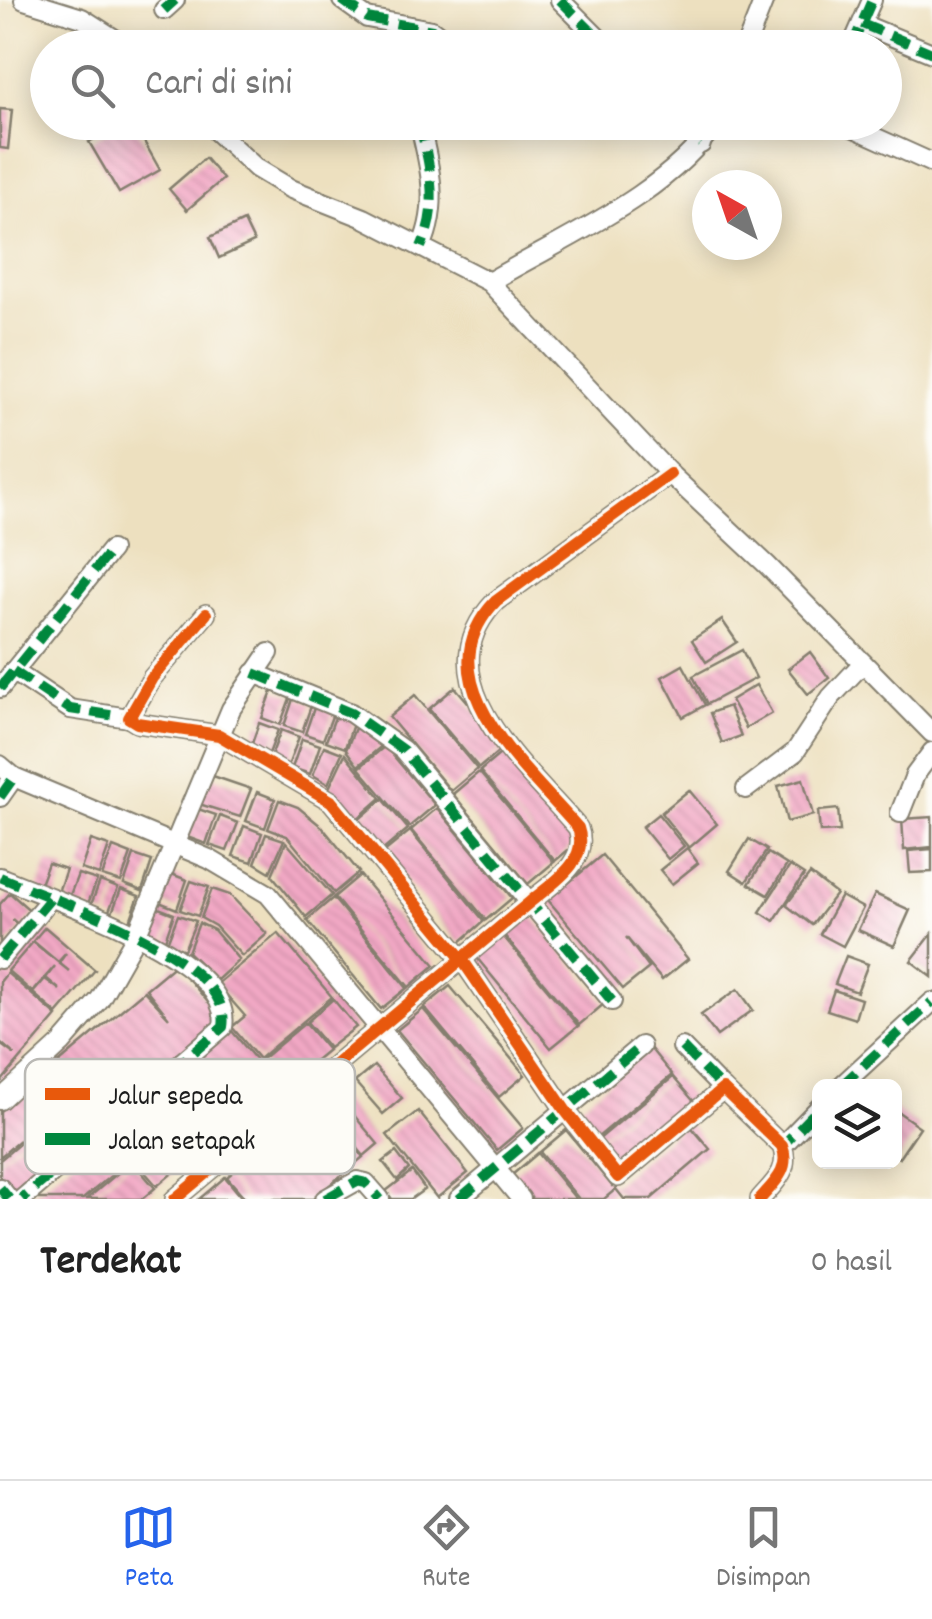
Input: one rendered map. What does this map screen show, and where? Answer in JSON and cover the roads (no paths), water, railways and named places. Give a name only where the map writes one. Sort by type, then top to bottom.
[{"type":"street","points":[[24,0],[82,18],[106,30]]},
{"type":"street","points":[[342,0],[366,18],[432,30]]},
{"type":"street","points":[[560,0],[590,30]]},
{"type":"street","points":[[752,30],[764,0]]},
{"type":"street","points":[[859,30],[872,0]]},
{"type":"street","points":[[862,24],[876,30]]},
{"type":"street","points":[[902,41],[932,54]]},
{"type":"street","points":[[226,140],[256,168],[291,189],[422,247],[489,282],[670,474],[932,733]]},
{"type":"street","points":[[422,140],[433,220],[422,247]]},
{"type":"street","points":[[697,140],[701,144]]},
{"type":"street","points":[[489,282],[659,182],[704,140]]},
{"type":"street","points":[[881,140],[932,163]]},
{"type":"street","points":[[339,1059],[571,866],[582,840],[578,828],[483,716],[470,686],[473,636],[480,617],[496,601],[670,474]]},
{"type":"street","points":[[0,688],[111,550]]},
{"type":"street","points":[[129,718],[152,678],[206,614]]},
{"type":"street","points":[[44,1059],[100,999],[136,936],[220,735],[268,653]]},
{"type":"street","points":[[746,789],[795,752],[832,697],[864,663]]},
{"type":"street","points":[[13,671],[70,709],[220,735],[331,801],[460,958],[565,1110],[618,1177],[722,1089]]},
{"type":"street","points":[[254,673],[373,725],[402,750],[612,1001]]},
{"type":"street","points":[[900,813],[908,788],[932,752]]},
{"type":"street","points":[[0,797],[7,771],[230,869],[268,894],[521,1199]]},
{"type":"street","points":[[0,876],[136,936],[190,965],[223,1004],[223,1027],[186,1059]]},
{"type":"street","points":[[0,959],[50,899]]},
{"type":"street","points":[[849,1079],[932,1002]]},
{"type":"street","points":[[458,1199],[640,1046]]},
{"type":"street","points":[[682,1047],[782,1146],[786,1156],[782,1174],[760,1199]]},
{"type":"street","points":[[0,1100],[25,1077]]},
{"type":"street","points":[[782,1146],[812,1115]]},
{"type":"street","points":[[22,1199],[51,1174]]},
{"type":"street","points":[[175,1199],[204,1174]]},
{"type":"street","points":[[325,1199],[357,1181],[366,1184],[380,1199]]},
{"type":"street","points":[[0,1188],[9,1199]]}]
